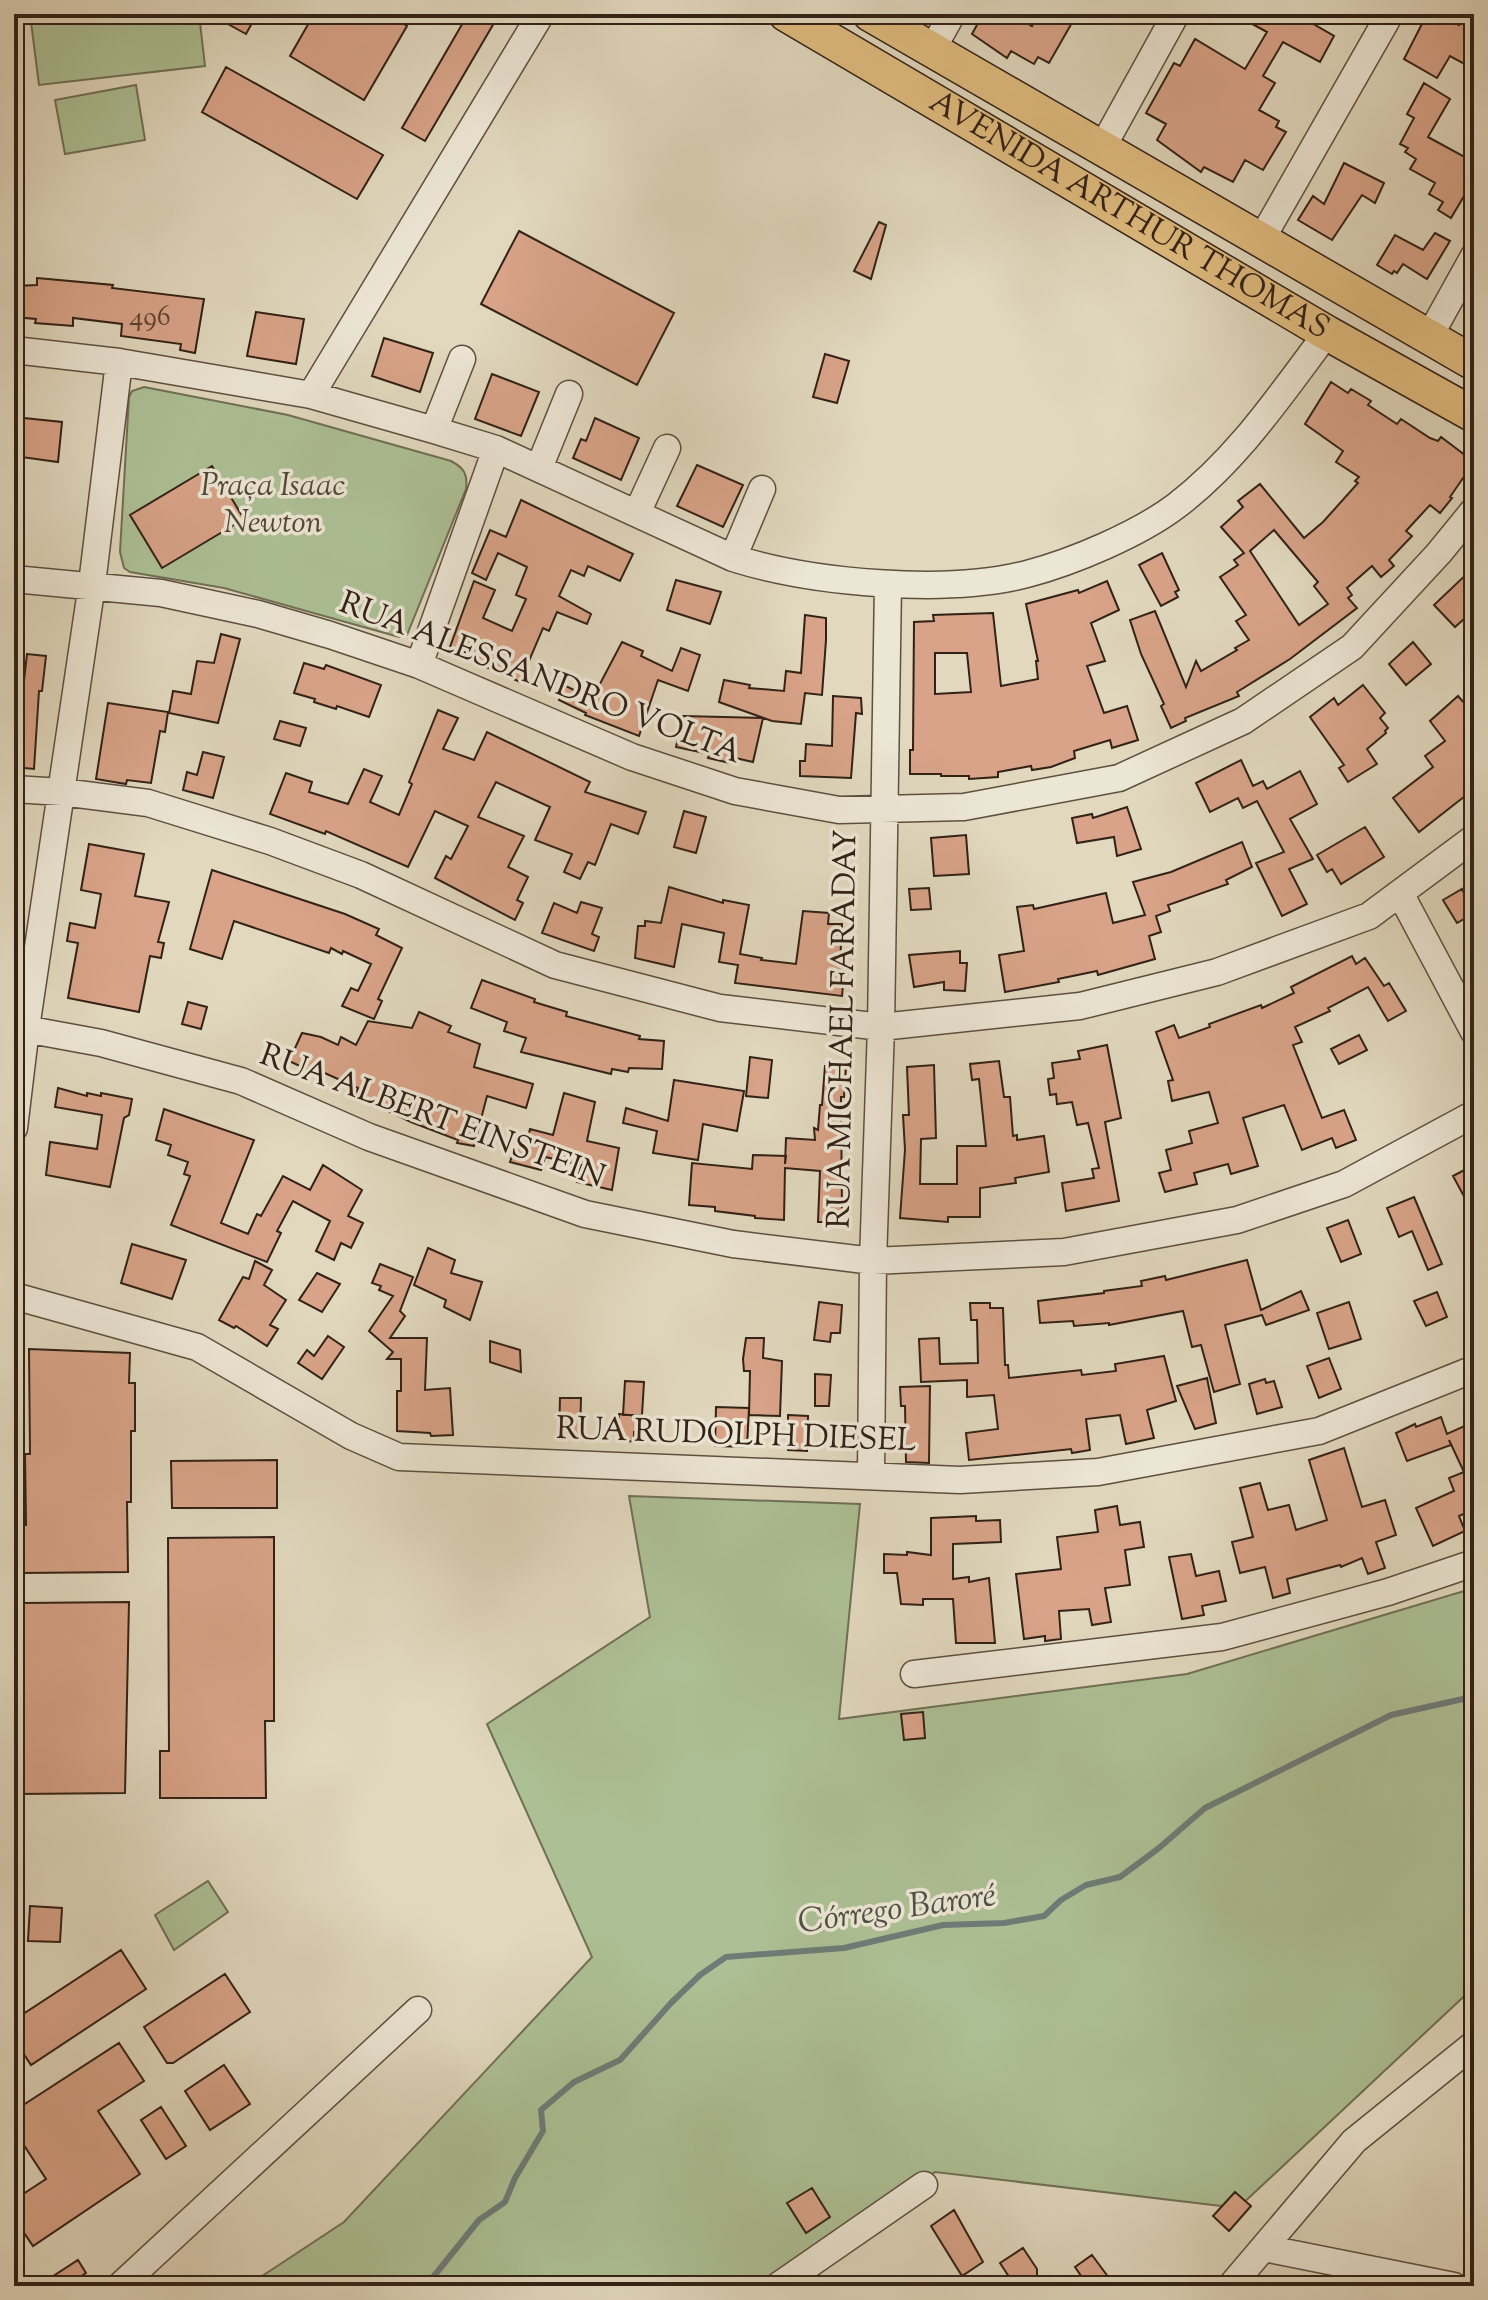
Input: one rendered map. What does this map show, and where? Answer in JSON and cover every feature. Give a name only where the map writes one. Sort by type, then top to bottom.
[{"type":"main road","name":"AVENIDA ARTHUR THOMAS","points":[[786,14],[1327,333],[1474,415]]},
{"type":"main road","name":"AVENIDA ARTHUR THOMAS","points":[[870,14],[1474,363]]},
{"type":"main road","points":[[1150,227],[1172,188]]},
{"type":"street","points":[[311,395],[541,14]]},
{"type":"street","points":[[932,50],[952,14]]},
{"type":"street","points":[[1102,148],[1176,14]]},
{"type":"street","points":[[1261,240],[1390,14]]},
{"type":"street","points":[[1429,337],[1474,256]]},
{"type":"street","points":[[14,350],[119,362],[311,395],[496,449],[733,558],[782,572],[888,584],[979,582],[1028,574],[1119,540],[1176,506],[1244,444],[1327,333]]},
{"type":"street","points":[[434,430],[462,359]]},
{"type":"street","points":[[14,1128],[20,1028],[62,792],[92,584],[119,362]]},
{"type":"street","points":[[539,468],[569,394]]},
{"type":"street","points":[[637,513],[667,448]]},
{"type":"street","points":[[419,665],[496,449]]},
{"type":"street","points":[[733,558],[762,489]]},
{"type":"street","name":"RUA ALESSANDRO VOLTA","points":[[14,579],[92,584],[161,593],[258,614],[330,635],[419,665],[632,757],[735,791],[839,810],[964,807],[1119,778],[1243,721],[1352,647],[1439,553],[1474,510]]},
{"type":"street","name":"RUA MICHAEL FARADAY","points":[[871,1475],[888,584]]},
{"type":"street","points":[[14,789],[148,803],[270,841],[361,875],[555,965],[720,1008],[881,1027],[1080,1006],[1217,972],[1369,916],[1474,838]]},
{"type":"street","points":[[1400,893],[1474,1032]]},
{"type":"street","name":"RUA ALBERT EINSTEIN","points":[[20,1028],[101,1043],[241,1081],[369,1137],[585,1214],[733,1244],[873,1261],[1064,1252],[1237,1220],[1344,1184],[1474,1114]]},
{"type":"street","name":"RUA RUDOLPH DIESEL","points":[[14,1296],[197,1347],[351,1436],[399,1457],[960,1480],[1098,1472],[1319,1431],[1474,1369]]},
{"type":"street","points":[[914,1674],[1222,1637],[1388,1592],[1474,1563]]},
{"type":"street","points":[[120,2286],[418,2010]]},
{"type":"street","points":[[1231,2286],[1354,2141],[1474,2044]]},
{"type":"street","points":[[778,2286],[924,2185]]},
{"type":"street","points":[[1264,2248],[1454,2286]]},
{"type":"green space","points":[[30,14],[199,14],[205,66],[39,85]]},
{"type":"green space","points":[[136,85],[145,140],[65,154],[55,100]]},
{"type":"green space","name":"Praça Isaac Newton","points":[[144,387],[288,415],[451,461],[459,466],[466,475],[466,489],[407,635],[399,637],[224,588],[130,572],[124,568],[120,552],[129,397],[132,391]]},
{"type":"green space","points":[[629,1496],[860,1504],[839,1719],[1187,1674],[1474,1588],[1474,1987],[1238,2208],[935,2172],[762,2286],[247,2286],[344,2222],[592,1957],[487,1724],[650,1617]]},
{"type":"green space","points":[[208,1881],[228,1912],[174,1950],[155,1915]]},
{"type":"building","points":[[210,14],[257,14],[246,34]]},
{"type":"building","points":[[314,14],[387,14],[407,26],[364,100],[290,56]]},
{"type":"building","points":[[468,14],[479,14],[494,23],[425,141],[402,128]]},
{"type":"building","points":[[983,14],[1011,14],[1032,26],[1038,14],[1077,14],[1049,63],[1038,57],[1034,64],[1011,51],[1007,58],[972,34]]},
{"type":"building","points":[[1234,14],[1296,14],[1334,36],[1320,62],[1283,42],[1263,76],[1275,83],[1259,110],[1279,121],[1276,127],[1286,132],[1263,170],[1245,160],[1233,182],[1204,167],[1201,172],[1157,140],[1166,124],[1146,113],[1174,63],[1180,66],[1195,39],[1245,69],[1267,32]]},
{"type":"building","points":[[1427,14],[1438,14],[1474,30],[1474,69],[1450,56],[1437,78],[1404,59]]},
{"type":"building","points":[[226,67],[383,155],[357,199],[202,112]]},
{"type":"building","points":[[1424,83],[1450,99],[1428,137],[1474,162],[1474,179],[1451,218],[1438,210],[1443,202],[1429,194],[1435,183],[1410,169],[1416,159],[1405,152],[1408,148],[1400,144],[1414,118],[1407,114]]},
{"type":"building","points":[[1344,163],[1384,183],[1375,203],[1362,195],[1332,240],[1298,220],[1313,196],[1324,204]]},
{"type":"building","points":[[879,222],[886,225],[871,279],[854,271]]},
{"type":"building","points":[[519,231],[674,313],[637,385],[481,304]]},
{"type":"building","points":[[1435,233],[1450,241],[1427,279],[1403,264],[1397,273],[1394,271],[1392,274],[1377,265],[1395,235],[1423,250]]},
{"type":"building","points":[[37,278],[113,285],[112,288],[204,299],[195,353],[180,350],[181,344],[121,336],[122,324],[73,318],[73,326],[35,323],[36,319],[14,317],[14,286],[37,285]]},
{"type":"building","points":[[256,312],[304,319],[296,364],[247,356]]},
{"type":"building","points":[[384,338],[433,353],[420,392],[372,376]]},
{"type":"building","points":[[825,354],[849,361],[837,403],[813,397]]},
{"type":"building","points":[[492,374],[539,392],[521,436],[475,419]]},
{"type":"building","points":[[1331,382],[1348,393],[1351,389],[1371,401],[1368,405],[1397,424],[1401,419],[1430,438],[1438,441],[1441,437],[1474,462],[1440,513],[1430,505],[1406,531],[1412,536],[1389,560],[1394,566],[1381,577],[1372,566],[1347,588],[1352,595],[1348,598],[1357,608],[1290,659],[1237,692],[1239,696],[1185,718],[1186,721],[1171,728],[1130,620],[1155,611],[1186,687],[1196,661],[1201,671],[1249,640],[1236,621],[1246,615],[1220,577],[1238,565],[1234,560],[1244,553],[1221,527],[1243,507],[1238,501],[1260,484],[1304,538],[1358,483],[1355,481],[1359,477],[1336,462],[1343,451],[1305,424]],"holes":[[[1274,530],[1318,582],[1314,586],[1328,604],[1299,625],[1250,551]]]},
{"type":"building","points":[[14,417],[62,422],[58,462],[14,456]]},
{"type":"building","points":[[595,418],[639,438],[621,480],[573,458],[581,439],[586,441]]},
{"type":"building","points":[[697,465],[743,485],[723,527],[677,506]]},
{"type":"building","points":[[212,466],[244,519],[162,568],[130,515]]},
{"type":"building","points":[[521,500],[633,554],[620,581],[588,566],[584,576],[571,570],[559,596],[591,614],[587,624],[557,612],[549,631],[543,628],[520,682],[468,659],[470,654],[450,647],[474,581],[495,590],[483,618],[512,631],[526,599],[516,595],[527,567],[498,553],[486,580],[472,573],[490,530],[506,537]]},
{"type":"building","points":[[1162,553],[1179,590],[1175,592],[1178,597],[1161,606],[1139,565]]},
{"type":"building","points":[[1474,567],[1474,610],[1455,627],[1434,605]]},
{"type":"building","points":[[676,580],[721,592],[710,624],[667,610]]},
{"type":"building","points":[[1107,581],[1119,610],[1091,623],[1105,661],[1087,666],[1104,713],[1127,706],[1138,740],[1112,748],[1110,740],[1074,751],[1075,758],[1051,767],[1032,770],[1031,766],[998,772],[998,777],[969,779],[969,776],[910,774],[914,622],[934,621],[933,615],[993,613],[1001,686],[1038,679],[1038,661],[1026,604],[1078,590],[1079,593]],"holes":[[[935,653],[967,653],[971,692],[935,694]]]},
{"type":"building","points":[[805,615],[826,618],[826,640],[822,695],[805,693],[801,724],[772,721],[719,702],[724,680],[750,685],[749,688],[784,691],[786,671],[801,673]]},
{"type":"building","points":[[221,634],[240,639],[218,723],[169,713],[173,691],[191,694],[197,661],[214,663]]},
{"type":"building","points":[[622,642],[643,651],[641,656],[672,671],[681,648],[700,655],[688,691],[658,680],[639,736],[585,715],[559,700],[566,686],[592,699]]},
{"type":"building","points":[[1413,642],[1431,664],[1406,685],[1389,664]]},
{"type":"building","points":[[27,654],[46,656],[42,691],[39,691],[34,769],[14,767],[14,732]]},
{"type":"building","points":[[304,663],[324,669],[326,665],[381,685],[369,717],[314,702],[315,699],[294,693]]},
{"type":"building","points":[[1363,685],[1385,713],[1380,718],[1388,728],[1367,749],[1377,764],[1348,782],[1339,768],[1344,765],[1310,717],[1334,698],[1338,705]]},
{"type":"building","points":[[1474,694],[1474,740],[1465,748],[1474,759],[1474,789],[1419,832],[1393,798],[1433,767],[1425,756],[1445,741],[1430,721],[1458,696],[1465,704]]},
{"type":"building","points":[[833,696],[861,698],[862,714],[856,713],[851,778],[800,776],[800,761],[805,761],[806,744],[832,746]]},
{"type":"building","points":[[108,703],[168,712],[165,732],[160,731],[151,783],[127,780],[126,784],[96,779]]},
{"type":"building","points":[[438,710],[458,718],[443,749],[474,760],[487,732],[590,782],[585,792],[646,812],[638,834],[611,824],[595,865],[588,862],[580,879],[564,872],[572,854],[535,840],[550,807],[496,782],[478,817],[524,836],[508,867],[528,877],[517,900],[523,903],[515,920],[435,878],[446,856],[451,859],[468,826],[435,811],[408,867],[326,831],[325,834],[270,814],[286,773],[312,782],[309,792],[348,804],[364,769],[382,776],[370,802],[399,815]]},
{"type":"building","points":[[683,716],[763,718],[753,762],[731,757],[730,763],[708,758],[709,754],[676,747]]},
{"type":"building","points":[[280,721],[306,728],[300,746],[274,739]]},
{"type":"building","points":[[203,752],[224,757],[213,798],[183,790],[187,772],[197,775]]},
{"type":"building","points":[[1241,760],[1253,786],[1263,781],[1267,789],[1300,771],[1317,804],[1290,819],[1313,859],[1289,869],[1307,904],[1282,916],[1256,863],[1284,852],[1257,801],[1243,808],[1238,798],[1210,812],[1196,783]]},
{"type":"building","points":[[1127,807],[1141,849],[1117,856],[1114,837],[1077,843],[1072,818],[1092,814],[1093,818]]},
{"type":"building","points":[[684,811],[706,817],[696,853],[674,847]]},
{"type":"building","points":[[1365,827],[1384,857],[1341,884],[1332,869],[1327,872],[1317,855]]},
{"type":"building","points":[[966,835],[969,874],[934,876],[931,838]]},
{"type":"building","points":[[1242,842],[1252,867],[1226,880],[1228,884],[1168,905],[1170,911],[1156,916],[1161,932],[1149,936],[1155,959],[1098,975],[1097,971],[1005,992],[999,955],[1024,951],[1017,907],[1033,905],[1034,909],[1106,893],[1113,923],[1145,915],[1133,882],[1171,872]]},
{"type":"building","points":[[89,844],[144,854],[135,896],[169,902],[158,942],[164,943],[161,958],[150,956],[139,1012],[68,998],[78,943],[67,941],[70,923],[95,928],[101,894],[81,890]]},
{"type":"building","points":[[212,870],[345,914],[379,929],[376,935],[402,948],[378,999],[382,1001],[374,1019],[342,1006],[351,988],[358,991],[371,964],[343,951],[342,954],[331,948],[329,953],[234,921],[222,959],[190,949]]},
{"type":"building","points":[[669,887],[723,903],[723,900],[749,905],[740,954],[761,960],[796,964],[803,911],[829,913],[828,924],[842,924],[840,964],[845,964],[842,996],[735,983],[738,965],[719,962],[724,933],[682,924],[674,967],[635,958],[638,926],[645,926],[645,921],[661,923]]},
{"type":"building","points":[[929,888],[931,909],[911,910],[909,889]]},
{"type":"building","points":[[1462,889],[1474,913],[1457,923],[1443,900]]},
{"type":"building","points":[[581,902],[602,908],[592,934],[599,937],[594,951],[542,933],[554,903],[577,913]]},
{"type":"building","points":[[960,951],[960,963],[967,963],[965,991],[944,990],[944,982],[914,987],[909,955]]},
{"type":"building","points":[[1352,956],[1356,964],[1365,958],[1384,986],[1389,983],[1406,1011],[1388,1021],[1368,987],[1328,1008],[1330,1011],[1295,1027],[1302,1042],[1293,1045],[1322,1118],[1344,1110],[1356,1140],[1336,1148],[1332,1138],[1302,1150],[1284,1105],[1243,1118],[1258,1166],[1231,1174],[1228,1164],[1194,1173],[1197,1184],[1165,1192],[1159,1173],[1171,1170],[1166,1150],[1192,1143],[1189,1131],[1218,1123],[1209,1092],[1172,1101],[1168,1081],[1173,1080],[1156,1032],[1174,1025],[1179,1038],[1261,1005],[1262,1008],[1294,993],[1291,987]]},
{"type":"building","points":[[482,980],[567,1012],[566,1016],[640,1036],[639,1039],[664,1041],[662,1069],[629,1068],[628,1072],[612,1069],[611,1074],[521,1052],[526,1038],[504,1031],[507,1022],[471,1008]]},
{"type":"building","points":[[188,1002],[207,1007],[201,1029],[182,1024]]},
{"type":"building","points":[[419,1012],[451,1026],[448,1032],[480,1044],[474,1067],[533,1084],[526,1108],[487,1096],[474,1146],[457,1143],[458,1140],[411,1122],[355,1095],[358,1088],[289,1061],[302,1033],[338,1045],[341,1037],[356,1045],[368,1021],[412,1028]]},
{"type":"building","points":[[1359,1035],[1367,1050],[1339,1064],[1331,1049]]},
{"type":"building","points":[[1107,1045],[1121,1118],[1105,1122],[1119,1201],[1066,1211],[1062,1183],[1094,1178],[1092,1169],[1099,1168],[1088,1123],[1077,1125],[1072,1102],[1057,1104],[1056,1094],[1050,1095],[1048,1079],[1054,1078],[1052,1063],[1080,1059],[1078,1051]]},
{"type":"building","points":[[750,1057],[772,1060],[768,1098],[746,1096]]},
{"type":"building","points":[[999,1061],[1004,1097],[1010,1097],[1013,1136],[1017,1135],[1017,1140],[1044,1136],[1049,1172],[1015,1178],[1016,1183],[980,1188],[980,1217],[948,1217],[948,1222],[900,1218],[905,1150],[903,1115],[909,1115],[907,1067],[934,1065],[936,1138],[921,1139],[920,1184],[957,1184],[957,1146],[986,1146],[979,1079],[972,1080],[970,1064]]},
{"type":"building","points":[[825,1066],[846,1067],[844,1097],[841,1097],[842,1213],[838,1222],[818,1222],[820,1171],[785,1168],[784,1220],[755,1218],[715,1211],[715,1207],[689,1205],[692,1163],[752,1169],[753,1155],[785,1156],[786,1138],[815,1140],[814,1128],[818,1130]]},
{"type":"building","points":[[674,1080],[744,1091],[737,1131],[703,1124],[698,1160],[653,1153],[657,1131],[623,1123],[626,1108],[668,1121]]},
{"type":"building","points":[[58,1088],[87,1096],[87,1093],[101,1096],[101,1093],[132,1099],[129,1115],[124,1118],[110,1187],[46,1175],[50,1142],[97,1149],[102,1115],[55,1107]]},
{"type":"building","points":[[564,1093],[595,1102],[587,1141],[619,1148],[612,1190],[577,1182],[581,1165],[545,1157],[541,1170],[510,1162],[515,1147],[525,1150],[530,1129],[553,1135]]},
{"type":"building","points":[[164,1109],[254,1140],[221,1223],[248,1234],[257,1214],[261,1216],[283,1176],[310,1190],[323,1165],[362,1190],[348,1216],[363,1223],[351,1248],[341,1243],[334,1260],[316,1251],[330,1221],[293,1201],[277,1231],[281,1233],[267,1262],[171,1225],[190,1176],[184,1174],[188,1162],[168,1155],[171,1145],[156,1140]]},
{"type":"building","points":[[1474,1165],[1474,1215],[1453,1176]]},
{"type":"building","points":[[1414,1197],[1442,1264],[1428,1270],[1412,1231],[1399,1237],[1387,1208]]},
{"type":"building","points":[[1348,1220],[1361,1254],[1341,1262],[1327,1228]]},
{"type":"building","points":[[132,1244],[186,1260],[172,1299],[121,1283]]},
{"type":"building","points":[[428,1248],[455,1260],[451,1273],[482,1282],[470,1320],[444,1307],[446,1300],[414,1285]]},
{"type":"building","points":[[1247,1260],[1261,1310],[1301,1291],[1309,1310],[1266,1325],[1262,1315],[1225,1325],[1240,1384],[1214,1392],[1201,1345],[1192,1347],[1183,1311],[1109,1325],[1074,1326],[1073,1321],[1040,1323],[1038,1301],[1142,1286],[1141,1281],[1165,1276],[1166,1280]]},
{"type":"building","points":[[255,1261],[272,1270],[264,1285],[286,1300],[270,1325],[278,1329],[267,1346],[236,1326],[234,1328],[219,1320],[243,1277],[249,1279]]},
{"type":"building","points":[[380,1264],[413,1277],[400,1311],[405,1316],[390,1338],[427,1338],[425,1390],[450,1388],[453,1435],[431,1436],[430,1433],[397,1431],[401,1359],[387,1359],[393,1352],[369,1331],[393,1296],[372,1283]]},
{"type":"building","points":[[317,1273],[340,1284],[322,1312],[299,1300]]},
{"type":"building","points":[[1437,1292],[1447,1317],[1426,1326],[1414,1301]]},
{"type":"building","points":[[819,1302],[842,1305],[840,1333],[831,1333],[830,1342],[814,1340]]},
{"type":"building","points":[[1349,1302],[1361,1339],[1329,1349],[1317,1313]]},
{"type":"building","points":[[970,1303],[990,1303],[990,1308],[1003,1308],[1005,1365],[1008,1365],[1009,1378],[1081,1370],[1082,1375],[1116,1371],[1115,1364],[1164,1356],[1176,1401],[1147,1410],[1154,1438],[1126,1444],[1120,1415],[1086,1419],[1090,1450],[1072,1453],[1071,1449],[969,1460],[966,1433],[998,1429],[994,1395],[967,1397],[967,1380],[921,1382],[919,1339],[939,1338],[940,1364],[978,1363],[977,1320],[971,1320]]},
{"type":"building","points":[[328,1336],[344,1347],[322,1379],[298,1363],[307,1350],[314,1356]]},
{"type":"building","points":[[746,1338],[764,1338],[763,1358],[782,1361],[780,1416],[749,1415],[750,1371],[744,1371],[743,1359]]},
{"type":"building","points":[[490,1341],[520,1350],[521,1372],[490,1362]]},
{"type":"building","points":[[29,1349],[130,1353],[129,1383],[135,1383],[135,1431],[131,1431],[131,1502],[127,1502],[128,1572],[22,1573],[22,1525],[26,1525],[25,1454],[30,1454]]},
{"type":"building","points":[[1329,1358],[1341,1389],[1319,1398],[1307,1366]]},
{"type":"building","points":[[815,1374],[831,1375],[829,1406],[815,1406]]},
{"type":"building","points":[[1207,1378],[1216,1423],[1195,1429],[1177,1386]]},
{"type":"building","points":[[1265,1379],[1266,1383],[1274,1381],[1282,1407],[1257,1414],[1249,1384]]},
{"type":"building","points":[[625,1381],[644,1382],[642,1415],[623,1415]]},
{"type":"building","points":[[930,1386],[929,1463],[906,1462],[905,1406],[901,1406],[900,1387]]},
{"type":"building","points":[[560,1398],[581,1398],[580,1436],[559,1436]]},
{"type":"building","points":[[716,1407],[749,1408],[747,1447],[715,1446]]},
{"type":"building","points":[[619,1414],[638,1416],[634,1441],[618,1442]]},
{"type":"building","points":[[788,1415],[808,1416],[807,1451],[788,1450]]},
{"type":"building","points":[[1441,1417],[1447,1434],[1469,1424],[1474,1435],[1474,1509],[1459,1516],[1465,1531],[1433,1546],[1416,1508],[1454,1491],[1449,1478],[1464,1472],[1449,1440],[1451,1445],[1407,1461],[1396,1433]]},
{"type":"building","points":[[1344,1448],[1362,1507],[1385,1500],[1396,1535],[1376,1542],[1385,1568],[1368,1574],[1362,1558],[1341,1567],[1287,1579],[1290,1593],[1273,1598],[1265,1567],[1240,1573],[1232,1542],[1253,1537],[1240,1488],[1260,1483],[1268,1510],[1289,1505],[1296,1530],[1327,1520],[1309,1460]]},
{"type":"building","points":[[277,1460],[277,1508],[172,1508],[171,1461]]},
{"type":"building","points":[[1117,1506],[1120,1525],[1140,1522],[1144,1547],[1125,1550],[1130,1585],[1105,1588],[1111,1622],[1092,1625],[1089,1609],[1059,1611],[1061,1639],[1045,1641],[1045,1636],[1024,1639],[1016,1574],[1061,1569],[1057,1537],[1098,1532],[1095,1510]]},
{"type":"building","points":[[976,1516],[976,1521],[1000,1520],[1001,1542],[953,1544],[953,1579],[969,1577],[969,1582],[989,1578],[995,1643],[956,1643],[953,1599],[923,1599],[923,1605],[901,1604],[897,1573],[884,1573],[884,1554],[907,1555],[907,1552],[931,1555],[931,1518]]},
{"type":"building","points":[[274,1537],[274,1721],[265,1721],[266,1798],[160,1798],[160,1751],[169,1751],[168,1538]]},
{"type":"building","points":[[1191,1554],[1196,1576],[1219,1571],[1226,1601],[1202,1606],[1204,1615],[1182,1619],[1169,1557]]},
{"type":"building","points":[[129,1602],[125,1793],[19,1794],[23,1603]]},
{"type":"building","points":[[923,1712],[925,1738],[904,1740],[901,1714]]},
{"type":"building","points":[[30,1906],[62,1908],[60,1942],[28,1941]]},
{"type":"building","points":[[121,1950],[146,1989],[31,2065],[14,2039],[14,2020]]},
{"type":"building","points":[[225,1974],[250,2012],[173,2063],[167,2063],[144,2027]]},
{"type":"building","points":[[119,2043],[144,2081],[98,2111],[140,2174],[33,2246],[14,2218],[14,2200],[46,2179],[14,2130],[14,2111]]},
{"type":"building","points":[[224,2065],[250,2104],[210,2130],[185,2091]]},
{"type":"building","points":[[161,2107],[186,2146],[166,2159],[141,2120]]},
{"type":"building","points":[[812,2188],[830,2217],[806,2233],[787,2203]]},
{"type":"building","points":[[1235,2192],[1251,2206],[1229,2231],[1213,2216]]},
{"type":"building","points":[[954,2210],[983,2262],[962,2276],[931,2226]]},
{"type":"building","points":[[1023,2248],[1037,2269],[1037,2275],[1031,2279],[1035,2286],[1015,2286],[1000,2263]]},
{"type":"building","points":[[1092,2255],[1109,2278],[1098,2286],[1088,2286],[1075,2267]]},
{"type":"building","points":[[78,2260],[86,2273],[66,2286],[38,2286]]},
{"type":"waterway","name":"Córrego Baroré","points":[[426,2286],[479,2220],[505,2202],[515,2178],[543,2131],[541,2110],[574,2082],[620,2060],[671,2003],[700,1975],[726,1957],[844,1948],[943,1925],[1004,1923],[1044,1916],[1061,1900],[1086,1885],[1120,1877],[1205,1808],[1391,1715],[1463,1699],[1474,1691]]}]
